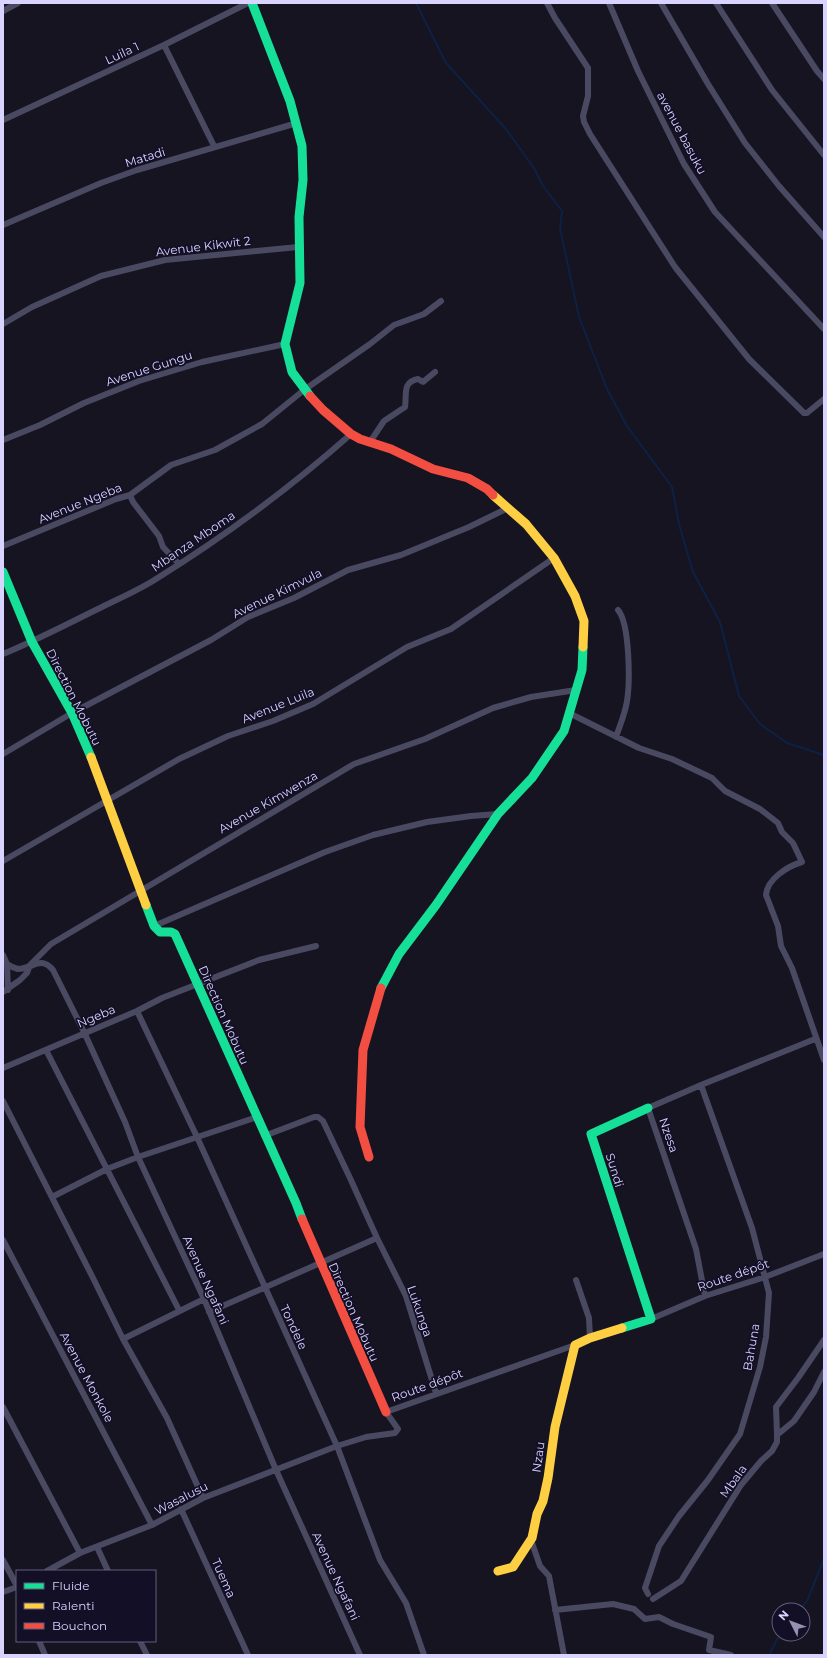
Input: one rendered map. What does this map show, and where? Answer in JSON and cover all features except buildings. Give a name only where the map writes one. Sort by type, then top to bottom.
[{"type":"street","points":[[3,10],[18,3]]},
{"type":"street","name":"Luila 1","points":[[3,120],[164,45],[248,3]]},
{"type":"street","points":[[252,3],[297,123],[302,146],[304,176],[299,217],[298,246],[300,283],[285,344],[290,368],[304,390],[323,410],[351,434],[391,449],[432,469],[468,478],[487,489],[526,524],[554,558],[575,596],[584,621],[582,670],[564,731],[536,772],[498,814],[436,905],[399,954],[382,984],[363,1050],[360,1127],[370,1157]]},
{"type":"street","points":[[547,3],[555,18],[588,68],[588,96],[584,110],[584,122],[590,134],[675,267],[749,358],[804,413],[808,413],[824,399]]},
{"type":"street","name":"avenue basuku","points":[[609,3],[638,71],[684,164],[707,200],[720,218],[824,329]]},
{"type":"street","points":[[662,3],[708,84],[745,143],[779,186],[824,237]]},
{"type":"street","points":[[716,3],[772,90],[824,155]]},
{"type":"street","points":[[772,3],[817,71],[824,79]]},
{"type":"street","points":[[164,45],[214,146]]},
{"type":"street","name":"Matadi","points":[[3,225],[101,183],[137,170],[214,146],[297,123]]},
{"type":"street","name":"Avenue Kikwit 2","points":[[3,324],[32,307],[101,276],[165,260],[298,246]]},
{"type":"street","name":"Avenue Ngeba","points":[[3,546],[116,499],[130,495],[171,465],[216,450],[262,424],[304,390],[370,344],[394,325],[424,314],[441,301]]},
{"type":"street","name":"Avenue Gungu","points":[[3,440],[40,425],[84,403],[139,381],[202,362],[285,344]]},
{"type":"street","points":[[370,442],[384,421],[405,407],[406,386],[412,380],[418,379],[423,382],[435,372]]},
{"type":"street","name":"Mbanza Mboma","points":[[3,654],[32,642],[155,580],[208,546],[257,511],[351,434]]},
{"type":"street","points":[[130,495],[133,502],[159,536],[163,546],[179,564]]},
{"type":"street","name":"Avenue Kimvula","points":[[3,754],[72,713],[211,640],[248,617],[294,598],[348,570],[401,555],[469,527],[508,508]]},
{"type":"street","name":"Avenue Luila","points":[[3,861],[179,759],[228,736],[273,721],[313,704],[407,647],[451,628],[554,558]]},
{"type":"street","name":"Direction Mobutu","points":[[3,572],[32,642],[72,713],[91,757],[154,926],[160,932],[171,932],[175,934],[257,1117],[264,1136],[296,1203],[308,1236],[386,1412]]},
{"type":"street","points":[[616,737],[628,700],[627,638],[623,618],[618,610]]},
{"type":"street","name":"Avenue Kimwenza","points":[[6,991],[27,973],[30,965],[51,944],[354,764],[425,739],[492,708],[532,697],[576,690]]},
{"type":"street","points":[[569,713],[639,748],[672,759],[712,778],[725,792],[758,807],[775,820],[782,832],[792,844],[802,862],[792,866],[772,881],[768,885],[766,895],[778,926],[781,946],[792,968],[815,1038],[824,1060]]},
{"type":"street","points":[[154,926],[325,852],[373,835],[427,822],[498,814]]},
{"type":"street","name":"Ngeba","points":[[3,1068],[84,1032],[137,1011],[162,998],[259,960],[316,946]]},
{"type":"street","points":[[3,955],[7,964],[6,991]]},
{"type":"street","name":"Avenue Ngafani","points":[[7,964],[16,968],[42,962],[53,970],[84,1032],[125,1122],[138,1157],[204,1299],[276,1470],[360,1655]]},
{"type":"street","name":"Tondele","points":[[137,1011],[197,1137],[337,1446],[380,1560],[406,1603],[424,1655]]},
{"type":"street","name":"Nzesa","points":[[705,1296],[696,1249],[648,1108],[815,1038]]},
{"type":"street","points":[[46,1050],[179,1310]]},
{"type":"street","name":"Bahuna","points":[[648,1594],[645,1588],[660,1546],[683,1511],[708,1480],[740,1434],[760,1367],[766,1337],[770,1293],[752,1228],[701,1085]]},
{"type":"street","points":[[3,1101],[123,1339],[167,1418],[203,1498]]},
{"type":"street","name":"Sundi","points":[[648,1108],[592,1134],[651,1319]]},
{"type":"street","points":[[52,1197],[107,1169],[257,1117]]},
{"type":"street","name":"Lukunga","points":[[264,1136],[314,1117],[318,1117],[322,1121],[406,1296],[436,1393]]},
{"type":"street","points":[[209,1312],[377,1238]]},
{"type":"street","name":"Avenue Monkole","points":[[3,1240],[152,1525]]},
{"type":"street","name":"Route dépôt","points":[[651,1319],[705,1296],[824,1254]]},
{"type":"street","points":[[576,1280],[589,1318],[590,1338]]},
{"type":"street","points":[[123,1339],[179,1310],[204,1299]]},
{"type":"street","points":[[575,1345],[590,1338],[651,1319]]},
{"type":"street","name":"Mbala","points":[[653,1599],[680,1581],[741,1485],[761,1461],[772,1451],[777,1442],[776,1408],[824,1340]]},
{"type":"street","name":"Route dépôt","points":[[276,1470],[337,1446],[366,1437],[395,1433],[398,1429],[386,1412],[436,1393],[492,1375],[575,1345]]},
{"type":"street","name":"Nzau","points":[[498,1571],[513,1567],[531,1540],[537,1514],[543,1501],[548,1478],[555,1427],[575,1345]]},
{"type":"street","points":[[776,1435],[794,1421],[814,1392],[824,1372]]},
{"type":"street","points":[[3,1407],[80,1553]]},
{"type":"street","name":"Wasalusu","points":[[49,1570],[80,1553],[152,1525],[203,1498],[276,1470]]},
{"type":"street","name":"Tuema","points":[[181,1509],[248,1655]]},
{"type":"street","points":[[531,1540],[540,1566],[549,1576],[554,1610],[564,1655]]},
{"type":"street","points":[[97,1547],[108,1570]]},
{"type":"street","points":[[3,1560],[16,1587],[3,1592]]},
{"type":"street","points":[[554,1610],[613,1604],[634,1609],[645,1619],[659,1617],[673,1624],[711,1637],[709,1650],[731,1655]]},
{"type":"street","points":[[39,1642],[45,1655]]},
{"type":"street","points":[[140,1642],[147,1655]]},
{"type":"waterway","points":[[416,3],[446,63],[506,129],[534,168],[543,186],[562,211],[560,228],[579,317],[607,389],[627,426],[672,487],[679,524],[693,572],[720,622],[739,696],[760,724],[787,743],[824,755]]},
{"type":"waterway","points":[[806,1602],[824,1559]]},
{"type":"waterway","points":[[769,1655],[776,1642]]},
{"type":"traffic: fast","points":[[252,3],[290,101],[302,146],[303,180],[299,217],[300,283],[285,344],[292,372],[310,396]]},
{"type":"traffic: fast","points":[[3,572],[32,642],[72,713],[91,757]]},
{"type":"traffic: fast","points":[[381,988],[399,954],[436,905],[498,814],[532,778],[564,731],[582,670],[583,647]]},
{"type":"traffic: fast","points":[[146,905],[154,926],[160,932],[171,932],[175,934],[302,1219]]},
{"type":"traffic: fast","points":[[622,1328],[651,1319],[591,1134],[648,1108]]},
{"type":"traffic: slow","points":[[493,495],[526,524],[554,558],[575,596],[584,621],[583,647]]},
{"type":"traffic: slow","points":[[91,757],[146,905]]},
{"type":"traffic: slow","points":[[498,1571],[513,1567],[532,1538],[537,1514],[543,1501],[548,1478],[555,1427],[575,1345],[590,1338],[622,1328]]},
{"type":"traffic: jam","points":[[310,396],[323,410],[351,434],[360,439],[391,449],[433,469],[468,478],[487,489],[493,495]]},
{"type":"traffic: jam","points":[[369,1157],[360,1127],[363,1050],[381,988]]},
{"type":"traffic: jam","points":[[302,1219],[386,1412]]}]
